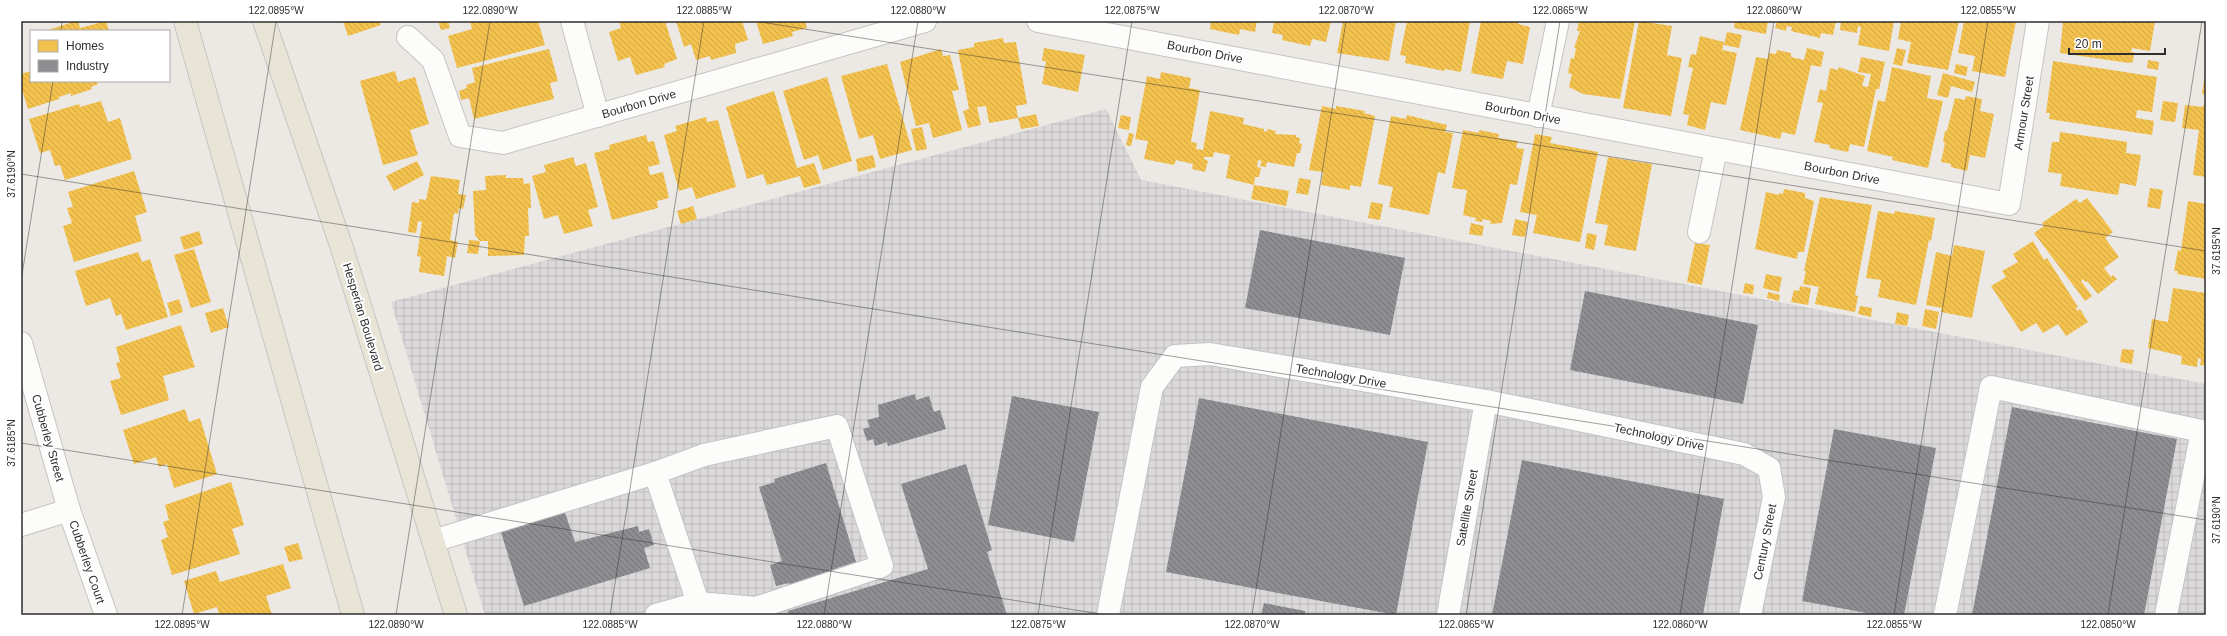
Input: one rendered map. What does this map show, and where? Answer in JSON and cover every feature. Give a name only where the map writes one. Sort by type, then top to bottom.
[{"type":"main road","points":[[185,21],[353,615]]},
{"type":"main road","name":"Hesperian Boulevard","points":[[264,21],[342,248],[456,615]]},
{"type":"street","points":[[572,21],[598,116]]},
{"type":"street","name":"Bourbon Drive","points":[[408,37],[433,60],[460,136],[503,143],[925,21]]},
{"type":"street","name":"Bourbon Drive","points":[[1038,21],[2009,204]]},
{"type":"street","points":[[1538,116],[1558,21]]},
{"type":"street","name":"Armour Street","points":[[2009,204],[2038,21]]},
{"type":"street","points":[[1699,232],[1716,149]]},
{"type":"street","name":"Cubberley Street","points":[[21,344],[69,510]]},
{"type":"street","name":"Technology Drive","points":[[1108,615],[1152,388],[1175,356],[1210,354],[1486,401],[1744,454],[1769,468]]},
{"type":"street","points":[[1945,615],[1991,387],[2202,431],[2166,615]]},
{"type":"street","name":"Satellite Street","points":[[1448,615],[1486,401]]},
{"type":"street","points":[[433,541],[655,473],[704,455],[837,426],[882,566],[756,608],[698,603],[656,615]]},
{"type":"street","name":"Century Street","points":[[1750,615],[1774,497],[1769,468]]},
{"type":"street","points":[[655,473],[698,603]]},
{"type":"street","points":[[21,525],[69,510]]},
{"type":"street","name":"Cubberley Court","points":[[69,510],[106,615]]},
{"type":"shaded area","points":[[1106,109],[1141,180],[2206,384],[2206,615],[485,615],[391,302]]},
{"type":"building: Homes","points":[[76,21],[78,21],[80,28],[106,21],[109,30],[48,30]]},
{"type":"building: Homes","points":[[343,21],[379,21],[381,25],[348,36]]},
{"type":"building: Homes","points":[[438,21],[448,21],[450,28],[441,30]]},
{"type":"building: Homes","points":[[470,21],[538,21],[545,45],[457,68],[448,36],[472,29]]},
{"type":"building: Homes","points":[[619,21],[665,21],[677,59],[664,64],[665,67],[636,75],[630,57],[618,61],[609,32],[621,28]]},
{"type":"building: Homes","points":[[676,21],[742,21],[748,40],[735,44],[736,53],[711,60],[710,56],[696,60],[691,44],[684,47]]},
{"type":"building: Homes","points":[[756,21],[805,21],[807,28],[792,32],[793,36],[763,44]]},
{"type":"building: Homes","points":[[1211,21],[1257,21],[1255,32],[1240,29],[1239,35],[1210,29]]},
{"type":"building: Homes","points":[[1274,21],[1331,21],[1326,42],[1312,39],[1310,46],[1282,40],[1283,35],[1272,33]]},
{"type":"building: Homes","points":[[1343,21],[1396,21],[1389,61],[1337,53]]},
{"type":"building: Homes","points":[[1407,21],[1470,21],[1461,72],[1445,69],[1444,71],[1405,63],[1406,56],[1400,55]]},
{"type":"building: Homes","points":[[1481,21],[1518,21],[1518,24],[1530,27],[1523,64],[1507,61],[1503,79],[1471,73]]},
{"type":"building: Homes","points":[[1579,21],[1635,21],[1620,99],[1583,94],[1569,87],[1572,74],[1568,73],[1571,58],[1574,59],[1576,48],[1574,48],[1580,31],[1577,31]]},
{"type":"building: Homes","points":[[1639,21],[1672,26],[1667,55],[1682,58],[1671,116],[1623,108]]},
{"type":"building: Homes","points":[[1735,21],[1768,21],[1766,34],[1734,28]]},
{"type":"building: Homes","points":[[1777,21],[1836,21],[1833,35],[1821,33],[1820,38],[1791,31],[1792,27],[1787,26],[1786,31],[1775,28]]},
{"type":"building: Homes","points":[[1841,21],[1894,21],[1889,51],[1858,45],[1861,27],[1858,26],[1857,33],[1840,30]]},
{"type":"building: Homes","points":[[1901,21],[1959,21],[1948,70],[1907,63],[1911,42],[1898,39]]},
{"type":"building: Homes","points":[[1964,21],[2016,21],[2005,77],[1972,71],[1975,56],[1958,53]]},
{"type":"building: Homes","points":[[2063,21],[2155,21],[2150,51],[2132,48],[2131,52],[2134,52],[2133,62],[2129,63],[2060,53]]},
{"type":"building: Homes","points":[[1727,32],[1742,35],[1739,48],[1724,45]]},
{"type":"building: Homes","points":[[1700,36],[1724,42],[1722,50],[1737,53],[1726,105],[1711,102],[1705,130],[1687,125],[1689,115],[1683,114],[1693,68],[1688,67],[1691,54],[1696,55]]},
{"type":"building: Homes","points":[[1003,38],[1004,43],[1016,42],[1027,104],[1016,106],[1018,118],[989,123],[986,106],[977,107],[981,125],[968,128],[963,111],[969,109],[958,50],[974,47],[974,43]]},
{"type":"building: Homes","points":[[1044,48],[1085,55],[1078,92],[1042,84],[1046,61],[1042,61]]},
{"type":"building: Homes","points":[[1807,48],[1824,52],[1821,67],[1811,65],[1795,135],[1782,132],[1780,139],[1740,130],[1756,57],[1768,59],[1769,53],[1776,54],[1777,50],[1791,53],[1791,57],[1804,60]]},
{"type":"building: Homes","points":[[1897,48],[1906,50],[1902,66],[1893,64]]},
{"type":"building: Homes","points":[[549,49],[558,81],[550,83],[554,99],[474,119],[469,98],[461,100],[459,91],[467,88],[466,85],[475,82],[472,68]]},
{"type":"building: Homes","points":[[941,49],[943,56],[950,55],[959,90],[952,91],[962,130],[933,138],[929,123],[916,126],[900,62]]},
{"type":"building: Homes","points":[[1861,57],[1885,62],[1879,89],[1876,89],[1864,147],[1850,144],[1848,152],[1829,148],[1830,145],[1814,142],[1823,103],[1817,102],[1820,89],[1826,91],[1830,68],[1838,70],[1839,67],[1865,76],[1862,86],[1868,87],[1871,74],[1858,72]]},
{"type":"building: Homes","points":[[2148,60],[2159,62],[2158,70],[2147,68]]},
{"type":"building: Homes","points":[[2053,61],[2157,77],[2152,112],[2137,110],[2136,118],[2154,121],[2152,135],[2049,119],[2050,113],[2046,113]]},
{"type":"building: Homes","points":[[887,64],[912,150],[880,159],[873,135],[859,139],[841,76]]},
{"type":"building: Homes","points":[[1956,64],[1968,67],[1966,76],[1954,73]]},
{"type":"building: Homes","points":[[1892,67],[1931,76],[1927,98],[1943,101],[1928,168],[1892,160],[1893,157],[1867,151],[1878,100],[1885,102]]},
{"type":"building: Homes","points":[[30,71],[30,82],[97,82],[98,84],[91,87],[92,89],[71,96],[71,93],[59,97],[59,99],[28,109],[21,86],[21,74]]},
{"type":"building: Homes","points":[[395,71],[398,82],[415,77],[429,124],[410,130],[418,155],[383,165],[360,81]]},
{"type":"building: Homes","points":[[1161,72],[1191,78],[1189,88],[1200,90],[1191,142],[1197,143],[1196,149],[1203,150],[1210,111],[1244,118],[1243,124],[1264,129],[1264,131],[1267,132],[1267,129],[1276,131],[1275,134],[1296,135],[1296,137],[1300,138],[1299,143],[1302,144],[1300,153],[1297,153],[1294,167],[1267,162],[1266,167],[1260,166],[1262,161],[1258,160],[1257,167],[1261,168],[1259,177],[1255,177],[1254,185],[1226,178],[1230,155],[1214,152],[1213,157],[1204,157],[1204,159],[1208,161],[1205,172],[1192,169],[1193,164],[1176,160],[1174,165],[1144,159],[1148,141],[1135,139],[1147,76],[1160,79]]},
{"type":"building: Homes","points":[[1943,73],[1975,82],[1972,92],[1951,86],[1948,98],[1937,95]]},
{"type":"building: Homes","points":[[2206,73],[2206,95],[2202,94]]},
{"type":"building: Homes","points":[[827,77],[852,161],[823,170],[818,155],[804,160],[783,91]]},
{"type":"building: Homes","points":[[774,91],[797,168],[814,163],[821,183],[804,188],[800,176],[767,185],[763,174],[747,179],[726,107]]},
{"type":"building: Homes","points":[[1966,96],[1982,99],[1980,111],[1994,114],[1985,158],[1970,155],[1967,171],[1951,167],[1951,164],[1941,162],[1945,143],[1943,142],[1945,131],[1947,131],[1955,98],[1965,100]]},
{"type":"building: Homes","points":[[101,101],[108,122],[120,118],[132,159],[65,180],[60,165],[55,166],[50,150],[40,153],[29,119],[79,104],[80,107]]},
{"type":"building: Homes","points":[[2163,101],[2178,103],[2175,122],[2160,120]]},
{"type":"building: Homes","points":[[2185,105],[2203,107],[2203,105],[2206,105],[2206,177],[2193,175],[2199,130],[2182,128]]},
{"type":"building: Homes","points":[[1322,106],[1336,109],[1336,106],[1365,111],[1364,113],[1375,116],[1361,187],[1350,185],[1350,190],[1321,185],[1323,172],[1309,170]]},
{"type":"building: Homes","points":[[1036,114],[1039,126],[1021,129],[1018,118]]},
{"type":"building: Homes","points":[[1121,115],[1131,117],[1129,130],[1118,128]]},
{"type":"building: Homes","points":[[1407,115],[1447,125],[1445,132],[1453,133],[1445,174],[1438,172],[1429,215],[1389,207],[1393,187],[1378,184],[1391,116],[1406,119]]},
{"type":"building: Homes","points":[[706,117],[707,122],[718,120],[736,187],[696,199],[692,187],[679,191],[664,135],[677,131],[675,126]]},
{"type":"building: Homes","points":[[922,127],[927,149],[916,151],[911,129]]},
{"type":"building: Homes","points":[[1463,130],[1479,133],[1479,130],[1499,134],[1498,138],[1518,141],[1516,148],[1524,149],[1517,185],[1510,184],[1502,223],[1490,224],[1491,221],[1483,219],[1482,222],[1475,221],[1476,218],[1463,215],[1467,190],[1452,188]]},
{"type":"building: Homes","points":[[2060,132],[2127,142],[2126,153],[2141,155],[2136,186],[2120,183],[2118,195],[2060,186],[2062,174],[2048,172],[2052,142],[2059,142]]},
{"type":"building: Homes","points":[[1129,133],[1134,134],[1131,146],[1126,145]]},
{"type":"building: Homes","points":[[1535,134],[1552,137],[1550,143],[1598,152],[1580,242],[1533,233],[1537,215],[1520,212]]},
{"type":"building: Homes","points":[[646,135],[648,142],[654,141],[660,164],[648,167],[650,175],[663,172],[669,198],[657,201],[658,208],[612,220],[594,153],[610,149],[609,145]]},
{"type":"building: Homes","points":[[873,155],[876,167],[858,172],[856,159]]},
{"type":"building: Homes","points":[[573,157],[576,166],[586,163],[598,207],[588,210],[593,226],[564,234],[558,215],[544,219],[532,176],[546,172],[544,165]]},
{"type":"building: Homes","points":[[1608,157],[1652,164],[1636,251],[1604,245],[1608,225],[1595,223]]},
{"type":"building: Homes","points":[[417,161],[424,175],[394,191],[386,176]]},
{"type":"building: Homes","points":[[134,171],[147,212],[135,216],[142,241],[74,262],[63,226],[72,223],[67,208],[73,207],[68,192]]},
{"type":"building: Homes","points":[[506,175],[506,178],[523,178],[524,184],[530,183],[531,208],[528,208],[529,236],[525,236],[524,255],[488,256],[488,241],[480,241],[475,235],[473,191],[486,190],[485,176]]},
{"type":"building: Homes","points":[[431,176],[460,180],[458,194],[466,195],[463,209],[459,208],[458,214],[454,213],[450,240],[458,242],[455,258],[447,256],[444,276],[419,272],[421,257],[417,256],[422,222],[418,221],[416,233],[408,232],[412,202],[419,203],[419,199],[426,200]]},
{"type":"building: Homes","points":[[1299,178],[1311,180],[1308,195],[1296,193]]},
{"type":"building: Homes","points":[[1254,185],[1289,191],[1286,206],[1251,199]]},
{"type":"building: Homes","points":[[2150,188],[2163,190],[2160,209],[2147,207]]},
{"type":"building: Homes","points":[[1784,189],[1805,193],[1805,198],[1814,201],[1804,252],[1798,252],[1797,259],[1755,249],[1766,192],[1779,195],[1779,193],[1783,194]]},
{"type":"building: Homes","points":[[1820,197],[1872,205],[1855,295],[1858,296],[1855,312],[1815,304],[1819,287],[1803,284],[1806,271],[1804,271]]},
{"type":"building: Homes","points":[[2087,198],[2113,232],[2105,238],[2119,257],[2104,268],[2111,277],[2113,275],[2117,279],[2098,294],[2087,281],[2085,282],[2083,279],[2081,281],[2092,296],[2085,301],[2034,233],[2044,226],[2042,223],[2076,199],[2080,203]]},
{"type":"building: Homes","points":[[2188,201],[2206,204],[2206,279],[2177,274],[2178,271],[2174,271],[2178,250],[2181,251]]},
{"type":"building: Homes","points":[[1371,202],[1383,204],[1380,220],[1368,218]]},
{"type":"building: Homes","points":[[693,206],[697,219],[681,224],[677,211]]},
{"type":"building: Homes","points":[[1878,211],[1894,214],[1895,211],[1935,218],[1916,305],[1878,297],[1881,280],[1866,278]]},
{"type":"building: Homes","points":[[1515,219],[1528,222],[1525,237],[1512,235]]},
{"type":"building: Homes","points":[[1471,223],[1484,226],[1482,236],[1469,234]]},
{"type":"building: Homes","points":[[199,231],[203,244],[184,250],[180,237]]},
{"type":"building: Homes","points":[[1587,233],[1597,235],[1594,250],[1585,248]]},
{"type":"building: Homes","points":[[469,240],[480,241],[478,254],[467,253]]},
{"type":"building: Homes","points":[[2033,241],[2044,260],[2047,258],[2078,307],[2076,308],[2077,311],[2080,309],[2088,322],[2066,336],[2058,324],[2043,333],[2036,323],[2021,332],[1991,286],[2006,277],[2002,271],[2018,262],[2013,254]]},
{"type":"building: Homes","points":[[1695,243],[1710,245],[1702,285],[1687,282]]},
{"type":"building: Homes","points":[[1954,245],[1985,251],[1972,318],[1941,312],[1942,308],[1926,305],[1936,252],[1952,256]]},
{"type":"building: Homes","points":[[194,249],[211,302],[191,308],[174,255]]},
{"type":"building: Homes","points":[[138,252],[142,262],[150,259],[168,317],[126,330],[121,314],[116,316],[110,298],[86,306],[75,271]]},
{"type":"building: Homes","points":[[1766,274],[1782,277],[1779,292],[1763,288]]},
{"type":"building: Homes","points":[[1745,283],[1754,285],[1753,294],[1743,293]]},
{"type":"building: Homes","points":[[1800,286],[1811,288],[1808,305],[1791,302],[1794,290],[1799,291]]},
{"type":"building: Homes","points":[[2173,288],[2206,293],[2206,366],[2200,365],[2201,359],[2198,358],[2197,367],[2181,364],[2182,356],[2148,348],[2152,319],[2168,322]]},
{"type":"building: Homes","points":[[1768,292],[1780,295],[1779,301],[1767,298]]},
{"type":"building: Homes","points":[[179,299],[183,312],[171,316],[167,303]]},
{"type":"building: Homes","points":[[1860,306],[1872,308],[1871,317],[1858,314]]},
{"type":"building: Homes","points":[[223,308],[229,327],[211,333],[205,313]]},
{"type":"building: Homes","points":[[1925,309],[1939,312],[1936,329],[1922,326]]},
{"type":"building: Homes","points":[[1897,312],[1909,315],[1907,326],[1895,324]]},
{"type":"building: Homes","points":[[181,325],[195,367],[163,376],[169,400],[121,415],[110,381],[121,378],[116,363],[120,362],[116,347]]},
{"type":"building: Homes","points":[[2122,349],[2134,350],[2132,364],[2120,362]]},
{"type":"building: Homes","points":[[185,409],[189,422],[200,418],[217,474],[174,488],[167,464],[159,467],[156,457],[134,464],[123,430]]},
{"type":"building: Homes","points":[[231,482],[244,525],[232,529],[240,554],[172,575],[161,540],[168,537],[163,522],[169,520],[165,505]]},
{"type":"building: Homes","points":[[298,543],[303,559],[289,562],[284,547]]},
{"type":"building: Homes","points":[[283,564],[291,588],[266,596],[272,615],[219,615],[217,607],[194,614],[184,581],[216,571],[220,582]]},
{"type":"building: Industry","points":[[1260,230],[1405,258],[1390,335],[1245,308]]},
{"type":"building: Industry","points":[[1585,291],[1758,325],[1743,404],[1570,370]]},
{"type":"building: Industry","points":[[915,394],[916,400],[929,396],[934,412],[940,410],[946,429],[888,446],[887,442],[875,446],[873,439],[867,441],[863,429],[870,427],[867,420],[879,417],[878,405]]},
{"type":"building: Industry","points":[[1012,396],[1099,412],[1074,542],[988,525]]},
{"type":"building: Industry","points":[[1199,398],[1428,442],[1396,615],[1166,572]]},
{"type":"building: Industry","points":[[2012,407],[2177,439],[2144,615],[1972,615]]},
{"type":"building: Industry","points":[[1834,429],[1936,448],[1904,615],[1877,615],[1802,601]]},
{"type":"building: Industry","points":[[1522,460],[1724,499],[1703,615],[1492,615]]},
{"type":"building: Industry","points":[[826,463],[856,562],[837,568],[839,574],[791,589],[789,583],[776,586],[770,565],[782,561],[759,487],[775,482],[774,479]]},
{"type":"building: Industry","points":[[966,464],[992,550],[987,552],[1007,615],[789,615],[788,611],[928,569],[901,484]]},
{"type":"building: Industry","points":[[563,507],[575,542],[638,526],[639,532],[649,529],[654,545],[644,548],[650,568],[524,606],[499,526]]},
{"type":"building: Industry","points":[[1264,603],[1305,611],[1305,615],[1261,615]]}]
